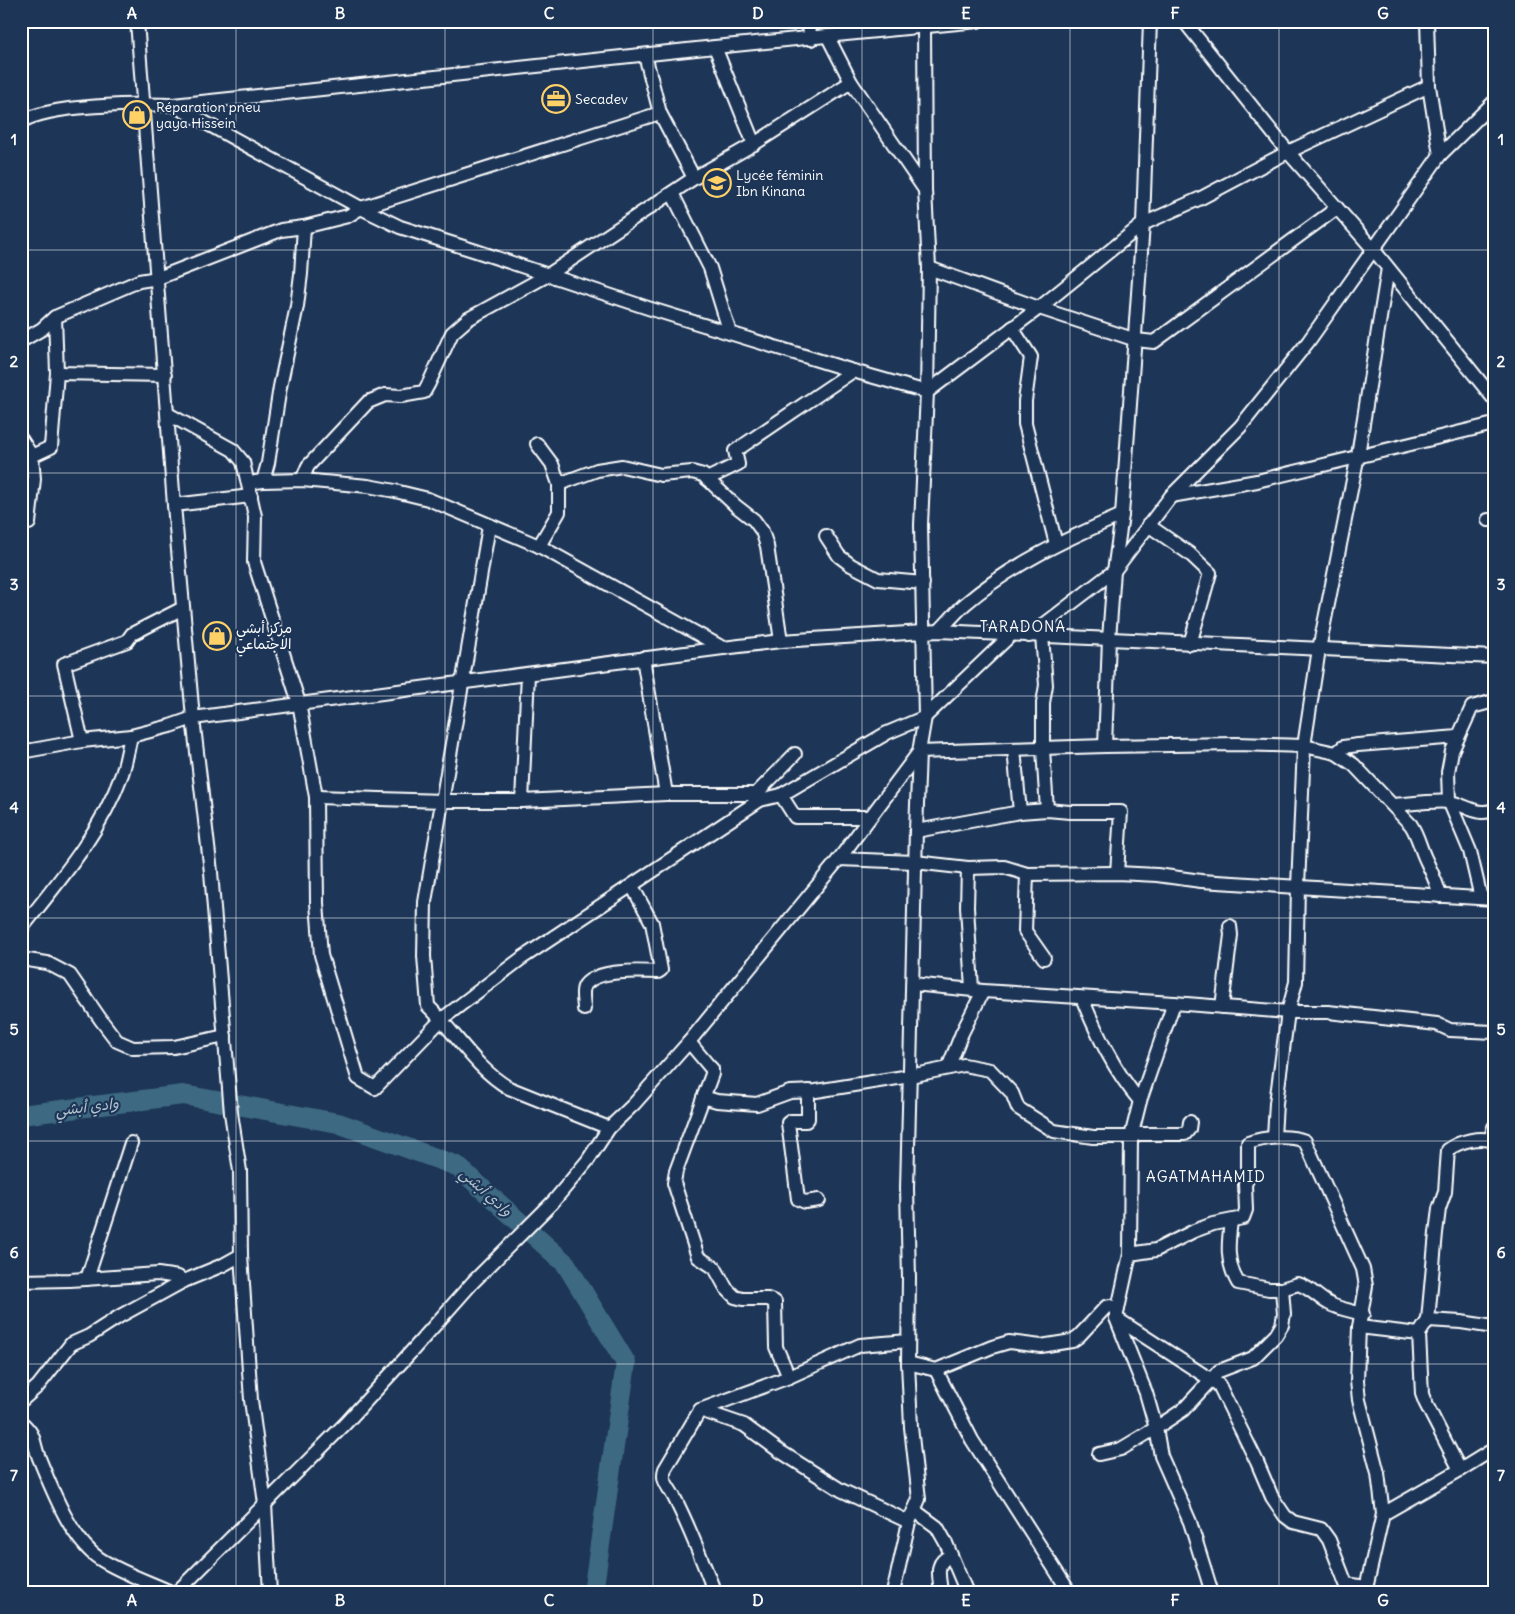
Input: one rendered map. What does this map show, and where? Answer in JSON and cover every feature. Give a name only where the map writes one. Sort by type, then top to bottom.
[{"type":"street","points":[[137,21],[183,608],[193,718],[211,872],[231,1113],[240,1171],[241,1255],[251,1400],[265,1504],[270,1593]]},
{"type":"street","points":[[808,21],[811,39]]},
{"type":"street","points":[[23,119],[57,110],[144,104],[173,106],[715,47],[978,21]]},
{"type":"street","points":[[1105,746],[1114,570],[1122,515],[1123,476],[1136,340],[1143,224],[1150,21]]},
{"type":"street","points":[[1184,21],[1288,152],[1373,249],[1494,399]]},
{"type":"street","points":[[1427,21],[1429,86],[1440,155]]},
{"type":"street","points":[[893,1593],[909,1522],[919,1499],[911,1427],[908,1362],[907,1188],[919,752],[925,718],[921,525],[929,268],[925,190],[924,26]]},
{"type":"street","points":[[828,37],[851,82],[925,190]]},
{"type":"street","points":[[715,47],[754,144]]},
{"type":"street","points":[[645,55],[660,113],[694,178]]},
{"type":"street","points":[[302,480],[308,466],[368,402],[385,395],[401,396],[424,392],[452,333],[468,319],[548,275],[694,178],[754,144],[851,82]]},
{"type":"street","points":[[926,392],[1039,308],[1143,224],[1201,198],[1288,152],[1429,86]]},
{"type":"street","points":[[1029,636],[1114,570],[1171,496],[1240,427],[1308,342],[1440,155],[1494,102]]},
{"type":"street","points":[[173,106],[361,208],[400,227],[853,372],[926,392]]},
{"type":"street","points":[[21,341],[42,329],[55,317],[139,281],[158,278],[281,230],[304,227],[353,214],[361,208],[660,113]]},
{"type":"street","points":[[672,193],[710,268],[730,333]]},
{"type":"street","points":[[929,268],[1039,308],[1136,340],[1154,342],[1337,208]]},
{"type":"street","points":[[263,481],[268,463],[302,274],[304,227]]},
{"type":"street","points":[[1274,1137],[1276,1103],[1288,1012],[1296,982],[1304,746],[1319,649],[1358,455],[1388,268]]},
{"type":"street","points":[[27,459],[51,447],[56,373],[55,317]]},
{"type":"street","points":[[1012,328],[1032,357],[1025,401],[1025,424],[1056,544]]},
{"type":"street","points":[[707,479],[738,464],[736,450],[853,372]]},
{"type":"street","points":[[56,373],[164,375]]},
{"type":"street","points":[[168,414],[233,450],[243,462],[249,482],[255,516],[254,562],[298,703],[316,797],[317,903],[320,948],[358,1078],[375,1088],[442,1019],[522,958],[632,886],[758,797],[795,754]]},
{"type":"street","points":[[1171,496],[1257,480],[1494,424]]},
{"type":"street","points":[[21,439],[34,479],[29,522]]},
{"type":"street","points":[[537,444],[552,464],[559,484],[559,512],[539,546]]},
{"type":"street","points":[[559,484],[596,470],[622,466],[661,475],[692,472],[703,475],[754,520],[762,531],[767,546],[781,641]]},
{"type":"street","points":[[249,482],[302,480],[368,486],[428,499],[539,546],[723,648]]},
{"type":"street","points":[[174,505],[251,496]]},
{"type":"street","points":[[939,631],[964,604],[1007,572],[1056,544],[1122,515]]},
{"type":"street","points":[[1148,525],[1190,554],[1210,573],[1190,644]]},
{"type":"street","points":[[489,526],[425,902],[424,956],[428,1006],[442,1019],[494,1080],[509,1088],[608,1128]]},
{"type":"street","points":[[826,536],[839,556],[878,579],[922,583]]},
{"type":"street","points":[[82,741],[64,664],[127,641],[132,634],[183,608]]},
{"type":"street","points":[[21,752],[82,741],[131,736],[193,718],[298,703],[781,641],[922,632],[939,631],[1494,658]]},
{"type":"street","points":[[316,797],[443,801],[666,794],[758,797],[781,795],[887,733],[925,718],[1011,635]]},
{"type":"street","points":[[1042,636],[1046,685],[1043,703],[1042,749],[1047,810]]},
{"type":"street","points":[[643,658],[666,794]]},
{"type":"street","points":[[522,800],[528,674]]},
{"type":"street","points":[[839,858],[915,862],[968,868],[1004,867],[1027,874],[1117,873],[1157,875],[1201,881],[1490,900],[1449,802],[1448,772],[1452,751],[1472,707],[1494,701]]},
{"type":"street","points":[[21,929],[75,862],[99,824],[122,773],[131,736]]},
{"type":"street","points":[[1336,753],[1343,747],[1358,745],[1458,737]]},
{"type":"street","points":[[919,752],[1237,744],[1304,746],[1336,753],[1354,765],[1411,825],[1418,836],[1425,857],[1436,878],[1440,896]]},
{"type":"street","points":[[1014,749],[1020,812]]},
{"type":"street","points":[[21,1422],[35,1439],[39,1458],[66,1518],[89,1550],[108,1562],[175,1593],[345,1424],[473,1282],[553,1202],[588,1160],[608,1128],[634,1104],[689,1042],[839,858],[919,752]]},
{"type":"street","points":[[781,795],[795,817],[869,817]]},
{"type":"street","points":[[1394,805],[1449,802],[1486,813],[1494,810]]},
{"type":"street","points":[[916,831],[1020,812],[1047,810],[1120,812],[1117,873]]},
{"type":"street","points":[[948,1068],[978,990],[967,907],[968,868]]},
{"type":"street","points":[[1027,874],[1025,931],[1044,958]]},
{"type":"street","points":[[584,1009],[584,989],[586,984],[602,976],[622,971],[658,972],[661,970],[652,922],[632,886]]},
{"type":"street","points":[[1222,1007],[1231,935],[1230,926]]},
{"type":"street","points":[[21,959],[47,963],[70,975],[117,1041],[134,1048],[174,1047],[225,1036]]},
{"type":"street","points":[[913,984],[1288,1012],[1328,1012],[1438,1024],[1450,1030],[1494,1032]]},
{"type":"street","points":[[1082,998],[1094,1029],[1128,1088],[1140,1101]]},
{"type":"street","points":[[1174,1003],[1140,1101],[1131,1137],[1130,1254],[1117,1313],[1135,1370],[1146,1393],[1156,1428],[1161,1456],[1190,1522],[1212,1593]]},
{"type":"street","points":[[689,1042],[712,1070],[712,1074],[676,1171],[674,1183],[682,1213],[698,1257],[715,1268],[726,1288],[735,1297],[743,1299],[768,1299],[775,1302],[776,1347],[789,1377]]},
{"type":"street","points":[[703,1097],[717,1101],[757,1104],[790,1092],[910,1076],[964,1065],[990,1070],[1012,1093],[1018,1108],[1054,1131],[1093,1137],[1185,1134],[1189,1129],[1190,1122]]},
{"type":"street","points":[[808,1091],[808,1119],[806,1121],[790,1121],[788,1123],[798,1199],[804,1202],[819,1200]]},
{"type":"street","points":[[1460,1470],[1422,1394],[1419,1334],[1428,1320],[1439,1209],[1445,1192],[1448,1150],[1473,1140],[1484,1139],[1492,1141],[1494,1127]]},
{"type":"street","points":[[908,1362],[936,1370],[1009,1342],[1041,1346],[1072,1341],[1106,1307],[1110,1306],[1117,1313],[1219,1385],[1272,1497],[1285,1516],[1293,1522],[1321,1529],[1328,1540],[1346,1584],[1366,1590],[1383,1514],[1378,1473],[1357,1381],[1360,1327],[1366,1286],[1364,1270],[1305,1141],[1298,1138],[1274,1137],[1248,1143],[1248,1178],[1245,1184],[1244,1218],[1213,1224],[1171,1241],[1156,1250],[1130,1254]]},
{"type":"street","points":[[87,1278],[131,1144]]},
{"type":"street","points":[[1231,1222],[1228,1249],[1232,1274],[1238,1283],[1269,1290],[1282,1290],[1298,1284],[1305,1286],[1327,1302],[1363,1314]]},
{"type":"street","points":[[21,1401],[38,1386],[71,1344],[89,1336],[120,1316],[184,1281],[224,1265],[241,1255]]},
{"type":"street","points":[[21,1281],[158,1274],[178,1277],[184,1281]]},
{"type":"street","points":[[1099,1454],[1121,1449],[1156,1428],[1184,1410],[1219,1371],[1253,1358],[1276,1335],[1282,1325],[1284,1314],[1282,1290]]},
{"type":"street","points":[[1428,1320],[1461,1322],[1494,1328]]},
{"type":"street","points":[[1360,1327],[1419,1334]]},
{"type":"street","points":[[715,1593],[689,1527],[663,1476],[700,1410],[789,1377],[860,1345],[908,1341]]},
{"type":"street","points":[[936,1370],[972,1440],[1070,1593]]},
{"type":"street","points":[[700,1410],[744,1425],[778,1450],[841,1490],[909,1522]]},
{"type":"street","points":[[1383,1514],[1493,1450]]},
{"type":"street","points":[[914,1510],[937,1527],[967,1593]]},
{"type":"street","points":[[941,1593],[938,1566],[942,1561],[951,1556]]},
{"type":"waterway","name":"وادي أبشي","points":[[21,1115],[183,1095],[338,1123],[457,1166],[566,1264],[626,1363],[593,1593]]},
{"type":"place","name":"Secadev","points":[[556,99]]},
{"type":"place","name":"Réparation pneu yaya Hissein","points":[[137,115]]},
{"type":"place","name":"Lycée féminin Ibn Kinana","points":[[717,183]]},
{"type":"place","name":"مركز أبشي الاجتماعي","points":[[217,636]]},
{"type":"district","name":"TARADONA","points":[[1023,627]]},
{"type":"district","name":"AGATMAHAMID","points":[[1206,1177]]}]
